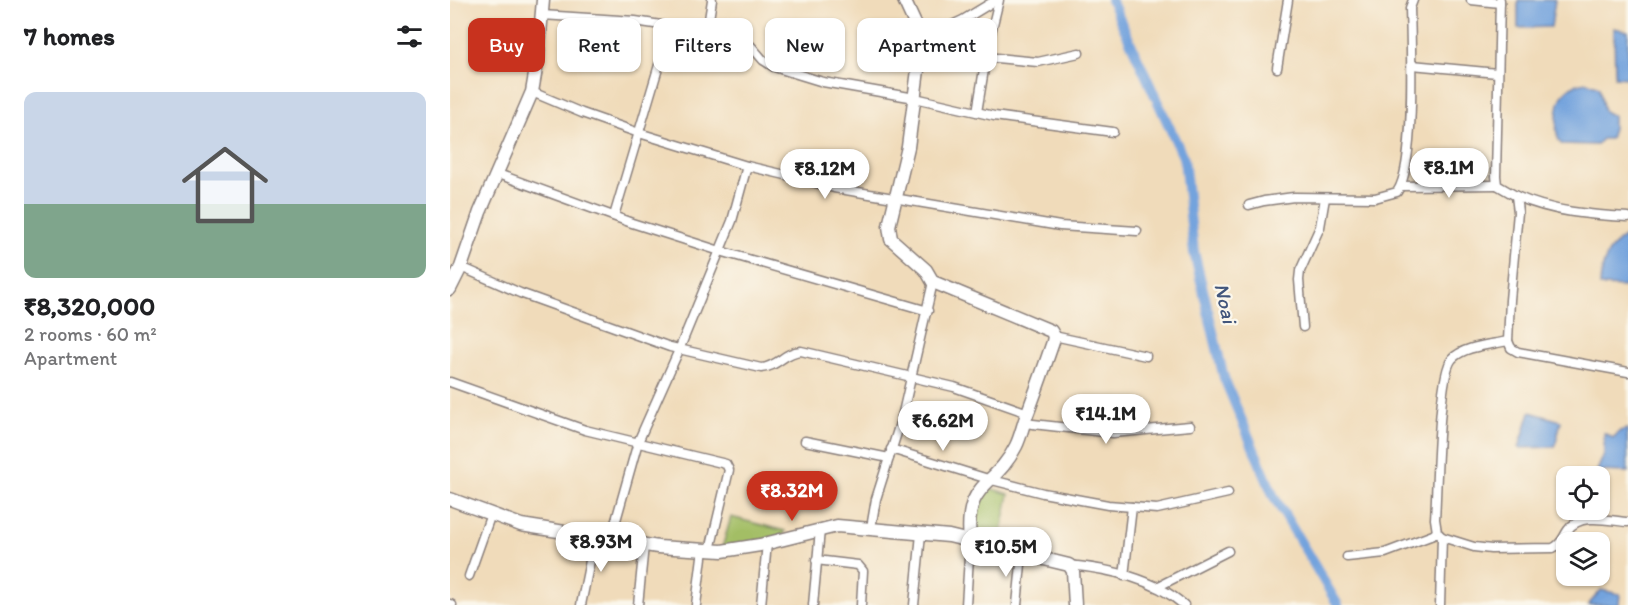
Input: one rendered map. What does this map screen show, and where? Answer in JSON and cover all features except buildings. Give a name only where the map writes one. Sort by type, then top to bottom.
[{"type":"street","points":[[450,289],[461,267],[480,212],[532,92],[543,0]]},
{"type":"street","points":[[709,18],[712,0]]},
{"type":"street","points":[[904,0],[912,18]]},
{"type":"street","points":[[966,18],[997,0]]},
{"type":"street","points":[[994,18],[997,0]]},
{"type":"street","points":[[1276,68],[1288,0]]},
{"type":"street","points":[[1249,205],[1294,197],[1375,198],[1397,192],[1401,186],[1408,153],[1412,65],[1410,8],[1413,0]]},
{"type":"street","points":[[1472,0],[1500,1],[1497,73],[1497,185]]},
{"type":"street","points":[[542,15],[635,21],[653,25]]},
{"type":"street","points":[[753,48],[763,60],[787,72],[823,82],[915,98],[994,116],[1113,132]]},
{"type":"street","points":[[997,58],[1038,62],[1079,53]]},
{"type":"street","points":[[1412,65],[1497,73]]},
{"type":"street","points":[[614,216],[657,72]]},
{"type":"street","points":[[918,72],[908,147],[889,226],[891,239],[901,250],[921,264],[933,282],[1051,331],[1054,336],[1016,447],[998,472],[988,479],[971,501],[968,525],[970,541],[966,605]]},
{"type":"street","points":[[977,112],[984,72]]},
{"type":"street","points":[[532,92],[639,133],[747,166],[834,188],[1060,225],[1137,231]]},
{"type":"street","points":[[611,538],[638,442],[732,221],[747,166]]},
{"type":"street","points":[[498,174],[720,251],[928,311]]},
{"type":"street","points":[[1401,186],[1497,185],[1532,204],[1586,214],[1628,218]]},
{"type":"street","points":[[1516,196],[1518,212],[1508,341],[1511,348],[1518,352],[1628,372]]},
{"type":"street","points":[[1303,327],[1299,280],[1303,262],[1320,227],[1325,198]]},
{"type":"street","points":[[461,267],[520,292],[679,350],[761,368],[770,368],[792,352],[801,351],[954,387],[1026,418],[1113,433],[1190,426]]},
{"type":"street","points":[[871,528],[876,498],[902,417],[933,282]]},
{"type":"street","points":[[1054,336],[1146,356]]},
{"type":"street","points":[[1440,605],[1440,534],[1435,519],[1440,410],[1449,362],[1458,354],[1473,348],[1508,341]]},
{"type":"street","points":[[450,382],[585,430],[726,464],[729,470],[707,550],[696,605]]},
{"type":"street","points":[[805,441],[890,453],[1081,501],[1157,508],[1228,493]]},
{"type":"street","points":[[450,499],[521,525],[644,545],[707,550],[722,551],[767,543],[837,526],[949,536],[1124,576],[1168,592],[1184,605]]},
{"type":"street","points":[[1124,576],[1132,507]]},
{"type":"street","points":[[469,576],[492,514]]},
{"type":"street","points":[[1347,557],[1384,553],[1440,534],[1474,547],[1553,548],[1558,546],[1572,525],[1579,521],[1586,519],[1628,522]]},
{"type":"street","points":[[813,605],[820,530]]},
{"type":"street","points":[[914,605],[921,534]]},
{"type":"street","points":[[581,605],[595,536]]},
{"type":"street","points":[[761,605],[767,543]]},
{"type":"street","points":[[638,605],[644,545]]},
{"type":"street","points":[[1157,587],[1228,551]]},
{"type":"street","points":[[1017,605],[1022,554]]},
{"type":"street","points":[[816,560],[858,565],[863,571],[861,605]]},
{"type":"street","points":[[1069,565],[1073,571],[1075,605]]},
{"type":"green space","points":[[989,488],[1009,494],[1000,541],[975,534],[975,512]]},
{"type":"green space","points":[[731,517],[785,531],[783,536],[722,548]]},
{"type":"water","points":[[1518,0],[1555,0],[1551,27],[1518,28]]},
{"type":"water","points":[[1614,28],[1628,31],[1628,78],[1615,77]]},
{"type":"water","points":[[1587,82],[1599,87],[1604,111],[1613,116],[1610,139],[1602,139],[1596,145],[1561,144],[1557,129],[1560,99],[1567,89]]},
{"type":"water","points":[[1628,235],[1628,287],[1600,286],[1607,256],[1615,244]]},
{"type":"water","points":[[1530,412],[1561,421],[1555,447],[1519,448]]},
{"type":"water","points":[[1627,429],[1628,472],[1610,471],[1610,466],[1599,466],[1604,454],[1604,433],[1613,438],[1620,431]]},
{"type":"water","points":[[1601,590],[1620,594],[1619,605],[1588,605]]},
{"type":"waterway","name":"Noai","points":[[1111,0],[1184,159],[1194,252],[1224,378],[1274,497],[1338,605]]}]
